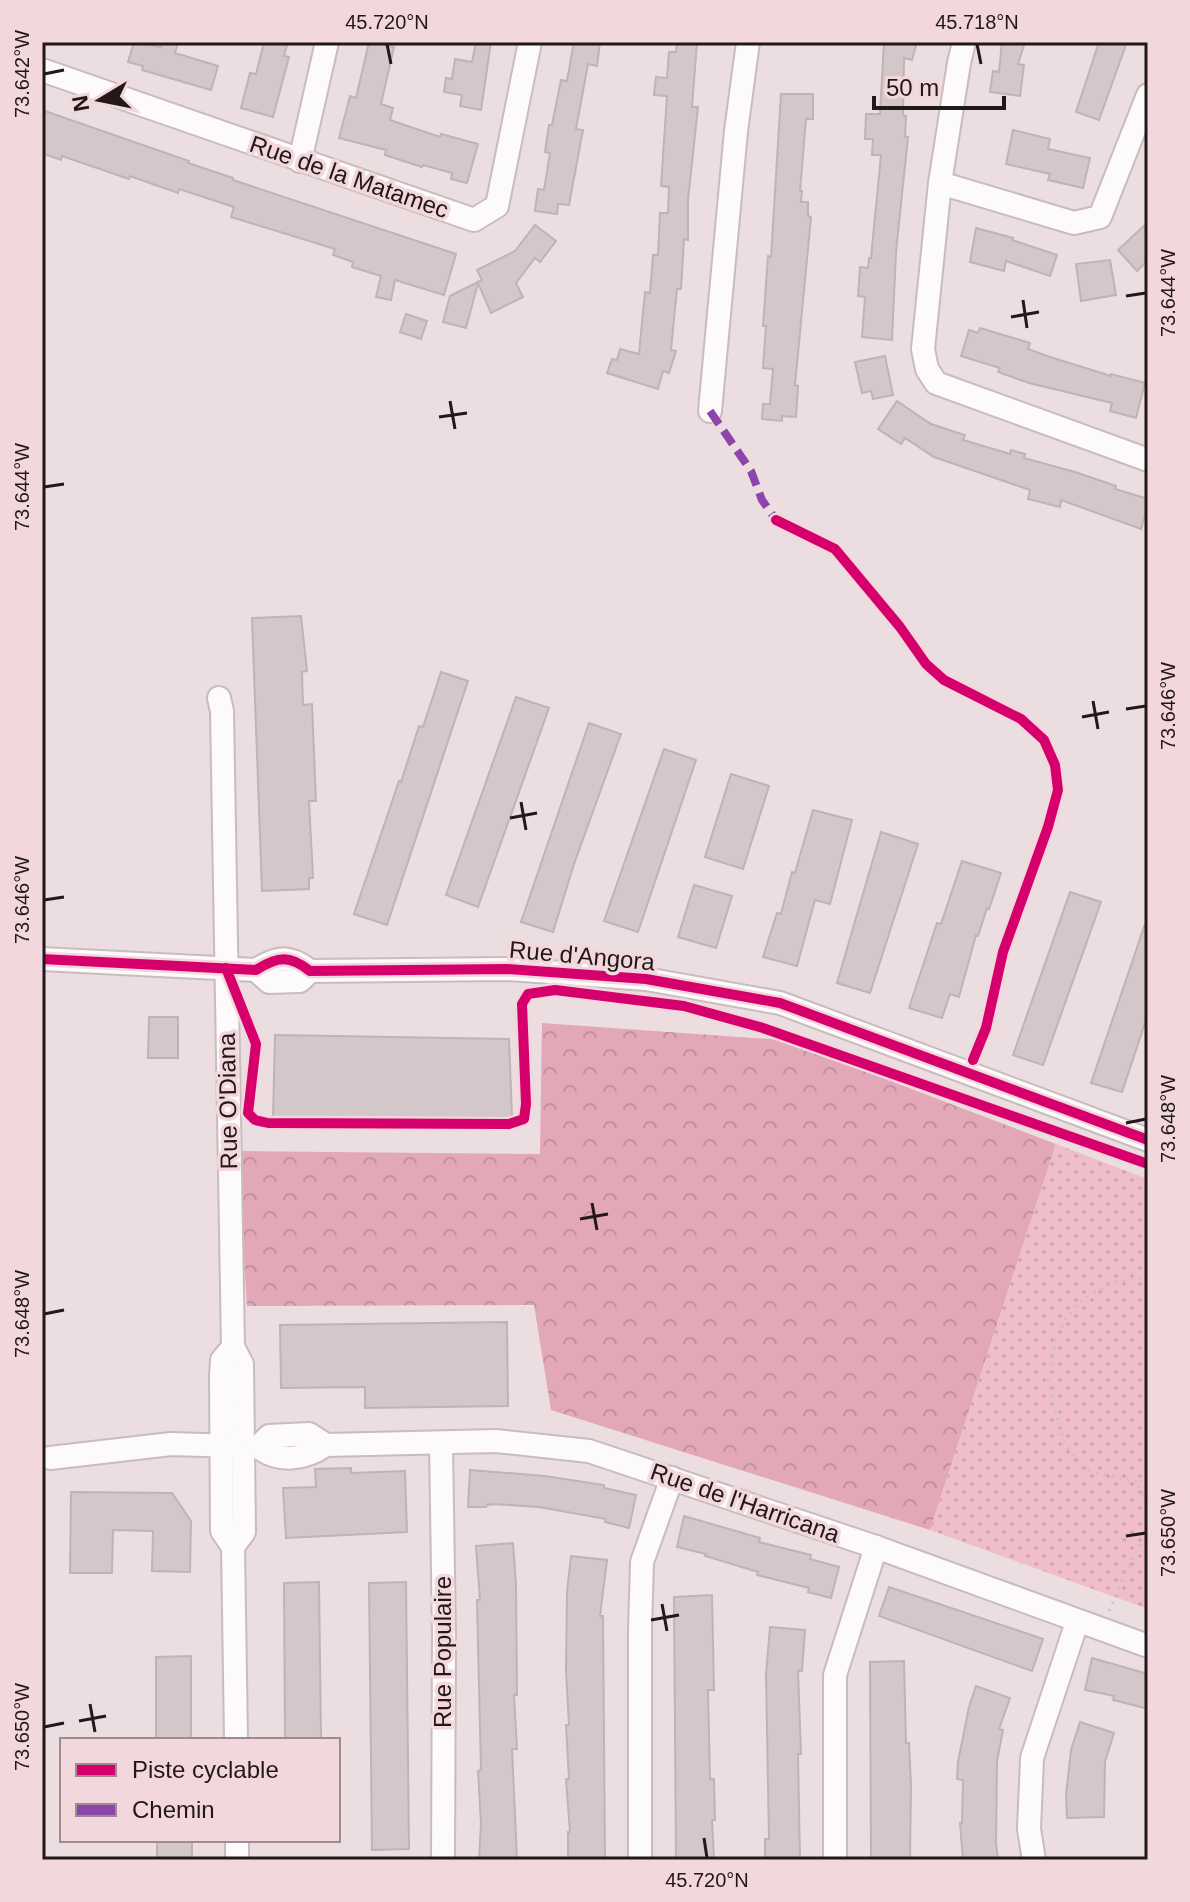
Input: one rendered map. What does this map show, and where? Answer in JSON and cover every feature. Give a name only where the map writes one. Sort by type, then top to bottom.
[{"type":"street","points":[[300,161],[327,42]]},
{"type":"street","name":"Rue de la Matamec","points":[[42,70],[474,220],[497,206],[530,42]]},
{"type":"street","points":[[710,411],[736,131],[748,42]]},
{"type":"street","points":[[964,42],[940,183],[923,349],[927,369],[936,383],[1148,460]]},
{"type":"street","points":[[940,183],[1074,223],[1100,217],[1148,95]]},
{"type":"street","name":"Rue O'Diana","points":[[220,704],[233,1347],[242,1364],[240,1447],[244,1532],[233,1547],[236,1738]]},
{"type":"street","name":"Rue d'Angora","points":[[42,959],[256,970],[272,960],[296,960],[310,971],[507,969],[646,979],[780,1003],[1148,1140]]},
{"type":"street","name":"Rue de l'Harricana","points":[[50,1458],[171,1444],[240,1447],[269,1436],[309,1434],[326,1445],[496,1441],[589,1451],[876,1547],[1148,1646]]},
{"type":"street","name":"Rue Populaire","points":[[441,1444],[443,1860]]},
{"type":"street","points":[[640,1860],[642,1562],[672,1478]]},
{"type":"street","points":[[835,1860],[835,1675],[876,1547]]},
{"type":"street","points":[[1034,1860],[1029,1829],[1032,1758],[1077,1622]]},
{"type":"path","points":[[1148,1278],[1112,1282],[1079,1302],[1062,1325],[1054,1346],[1048,1382],[1063,1440],[1082,1469],[1137,1482],[1148,1477]]},
{"type":"path","points":[[1137,1482],[1148,1506]]},
{"type":"path","points":[[1103,1629],[1134,1555],[1148,1534]]},
{"type":"green space","points":[[542,1023],[783,1040],[1056,1144],[930,1530],[551,1410],[534,1305],[247,1306],[237,1151],[540,1154]]},
{"type":"shaded area","points":[[1056,1144],[1148,1179],[1148,1609],[930,1530]]},
{"type":"building","points":[[134,42],[161,47],[162,42],[178,42],[175,53],[218,66],[211,90],[142,70],[143,66],[128,62]]},
{"type":"building","points":[[264,42],[288,42],[284,56],[289,57],[273,117],[241,108],[250,73],[256,74]]},
{"type":"building","points":[[369,42],[394,47],[381,104],[393,108],[390,120],[440,137],[441,134],[478,144],[467,183],[451,179],[452,173],[422,167],[385,155],[386,150],[339,138],[350,96],[356,98]]},
{"type":"building","points":[[476,42],[491,42],[481,110],[460,106],[462,95],[444,92],[446,78],[452,79],[455,59],[472,62]]},
{"type":"building","points":[[574,42],[600,42],[597,66],[588,64],[576,129],[583,130],[569,205],[558,204],[557,214],[535,211],[538,189],[544,190],[550,153],[545,152],[549,125],[552,125],[561,80],[567,81]]},
{"type":"building","points":[[677,42],[697,42],[692,107],[698,107],[688,200],[688,240],[684,239],[681,289],[677,289],[671,350],[676,351],[669,373],[663,371],[658,389],[607,373],[612,359],[617,360],[620,349],[639,354],[645,292],[650,293],[653,255],[658,255],[660,213],[668,213],[669,187],[661,186],[667,96],[654,95],[656,77],[667,78],[669,52],[676,52]]},
{"type":"building","points":[[884,42],[917,42],[912,60],[904,58],[903,115],[906,116],[905,137],[908,137],[896,252],[892,340],[862,337],[865,297],[858,296],[860,267],[868,268],[871,258],[881,155],[872,155],[873,139],[865,139],[866,114],[880,114]]},
{"type":"building","points":[[1002,42],[1025,42],[1018,64],[1024,65],[1020,96],[990,92],[993,71],[999,72]]},
{"type":"building","points":[[1099,42],[1127,42],[1099,120],[1076,112]]},
{"type":"building","points":[[781,94],[813,94],[813,119],[806,119],[800,191],[801,202],[808,202],[808,216],[811,217],[795,385],[798,386],[796,417],[782,416],[782,421],[762,419],[763,404],[770,404],[773,369],[763,368],[766,326],[763,326],[768,256],[771,257]]},
{"type":"building","points":[[42,110],[189,161],[233,180],[456,254],[444,295],[395,280],[391,300],[376,297],[381,276],[352,267],[353,262],[333,255],[335,249],[231,217],[234,207],[179,189],[178,193],[130,176],[129,179],[62,156],[61,160],[42,153]]},
{"type":"building","points":[[1013,130],[1050,139],[1048,149],[1090,158],[1083,188],[1048,180],[1050,174],[1006,164]]},
{"type":"building","points":[[1148,222],[1148,260],[1137,271],[1118,250]]},
{"type":"building","points":[[535,225],[556,241],[540,262],[535,258],[516,283],[523,297],[491,313],[478,283],[466,328],[443,322],[450,296],[482,280],[477,270],[515,251]]},
{"type":"building","points":[[976,228],[1057,255],[1050,276],[1006,261],[1004,271],[970,262]]},
{"type":"building","points":[[1110,260],[1116,295],[1081,301],[1076,264]]},
{"type":"building","points":[[406,314],[427,321],[421,339],[400,332]]},
{"type":"building","points":[[980,328],[1030,343],[1028,349],[1050,357],[1145,383],[1136,418],[1110,411],[1112,403],[1029,383],[998,372],[1000,368],[961,356],[969,330],[978,333]]},
{"type":"building","points":[[885,356],[893,395],[873,399],[871,391],[862,393],[855,362]]},
{"type":"building","points":[[897,401],[931,424],[965,435],[963,440],[1010,454],[1011,450],[1025,454],[1024,458],[1075,472],[1148,499],[1148,519],[1144,518],[1141,529],[1061,500],[1060,507],[1028,499],[1030,490],[934,457],[905,438],[901,444],[878,429]]},
{"type":"building","points":[[301,616],[307,671],[302,672],[303,705],[312,704],[316,801],[309,801],[313,878],[309,878],[309,889],[262,891],[252,618]]},
{"type":"building","points":[[441,672],[468,681],[387,925],[354,914],[399,781],[419,726],[423,727]]},
{"type":"building","points":[[516,697],[549,708],[478,907],[446,895]]},
{"type":"building","points":[[589,723],[621,734],[553,932],[521,922]]},
{"type":"building","points":[[664,749],[696,760],[638,932],[604,921]]},
{"type":"building","points":[[731,774],[769,786],[743,869],[705,857]]},
{"type":"building","points":[[813,810],[852,820],[830,904],[815,900],[797,966],[763,957],[777,913],[781,914],[792,872],[795,873]]},
{"type":"building","points":[[881,832],[918,844],[870,993],[837,983]]},
{"type":"building","points":[[962,861],[1001,873],[976,935],[959,997],[950,994],[942,1018],[909,1008],[937,923],[941,924]]},
{"type":"building","points":[[694,885],[732,896],[716,948],[678,937]]},
{"type":"building","points":[[1070,892],[1101,902],[1043,1065],[1013,1055]]},
{"type":"building","points":[[1145,924],[1148,924],[1148,1014],[1122,1092],[1091,1083]]},
{"type":"building","points":[[149,1017],[178,1017],[178,1058],[148,1058]]},
{"type":"building","points":[[275,1035],[509,1039],[512,1117],[273,1117]]},
{"type":"building","points":[[507,1322],[508,1406],[365,1408],[365,1387],[281,1388],[280,1325]]},
{"type":"building","points":[[351,1468],[351,1473],[405,1471],[407,1532],[286,1538],[283,1488],[316,1487],[315,1469]]},
{"type":"building","points":[[470,1470],[545,1476],[604,1485],[604,1488],[636,1495],[629,1528],[605,1522],[606,1519],[539,1507],[493,1504],[468,1507]]},
{"type":"building","points":[[71,1492],[172,1493],[191,1521],[190,1572],[152,1571],[153,1531],[113,1530],[112,1573],[70,1573]]},
{"type":"building","points":[[684,1516],[760,1538],[759,1542],[811,1555],[810,1559],[839,1567],[831,1598],[808,1592],[809,1588],[757,1575],[758,1572],[677,1547]]},
{"type":"building","points":[[513,1543],[517,1749],[512,1749],[517,1860],[479,1860],[481,1823],[478,1771],[481,1770],[477,1600],[480,1600],[476,1546]]},
{"type":"building","points":[[571,1556],[607,1560],[600,1616],[603,1616],[605,1860],[568,1860],[570,1832],[566,1725],[569,1725],[566,1671],[567,1592]]},
{"type":"building","points":[[319,1582],[321,1738],[285,1738],[284,1583]]},
{"type":"building","points":[[406,1582],[409,1849],[372,1850],[369,1583]]},
{"type":"building","points":[[889,1587],[1043,1639],[1032,1671],[879,1616]]},
{"type":"building","points":[[712,1595],[714,1690],[708,1690],[710,1779],[714,1779],[714,1860],[676,1860],[674,1597]]},
{"type":"building","points":[[770,1627],[805,1630],[802,1671],[798,1671],[800,1860],[765,1860],[765,1839],[769,1839],[766,1674]]},
{"type":"building","points":[[191,1656],[191,1738],[156,1738],[156,1657]]},
{"type":"building","points":[[1092,1658],[1148,1674],[1148,1709],[1113,1700],[1114,1696],[1085,1690]]},
{"type":"building","points":[[904,1661],[906,1743],[909,1743],[911,1784],[910,1860],[871,1860],[870,1662]]},
{"type":"building","points":[[976,1686],[1010,1698],[999,1729],[1003,1730],[997,1761],[998,1860],[963,1860],[960,1823],[963,1780],[957,1779],[958,1762]]},
{"type":"building","points":[[1080,1722],[1114,1733],[1105,1762],[1104,1817],[1067,1818],[1071,1750]]},
{"type":"building","points":[[157,1842],[192,1842],[192,1860],[157,1860]]},
{"type":"marked path","points":[[710,411],[751,471],[762,500],[776,520]]},
{"type":"cycle path","points":[[776,520],[835,549],[900,627],[926,664],[944,680],[1021,719],[1044,740],[1055,765],[1058,790],[1048,827],[1003,952],[986,1028],[973,1060]]},
{"type":"cycle path","points":[[42,959],[256,970],[284,959],[310,971],[507,969],[646,979],[780,1003],[1148,1140]]},
{"type":"cycle path","points":[[226,968],[256,1044],[248,1113],[255,1120],[268,1123],[509,1124],[524,1119],[522,1004],[528,994],[555,990],[684,1006],[763,1028],[1148,1164]]}]
